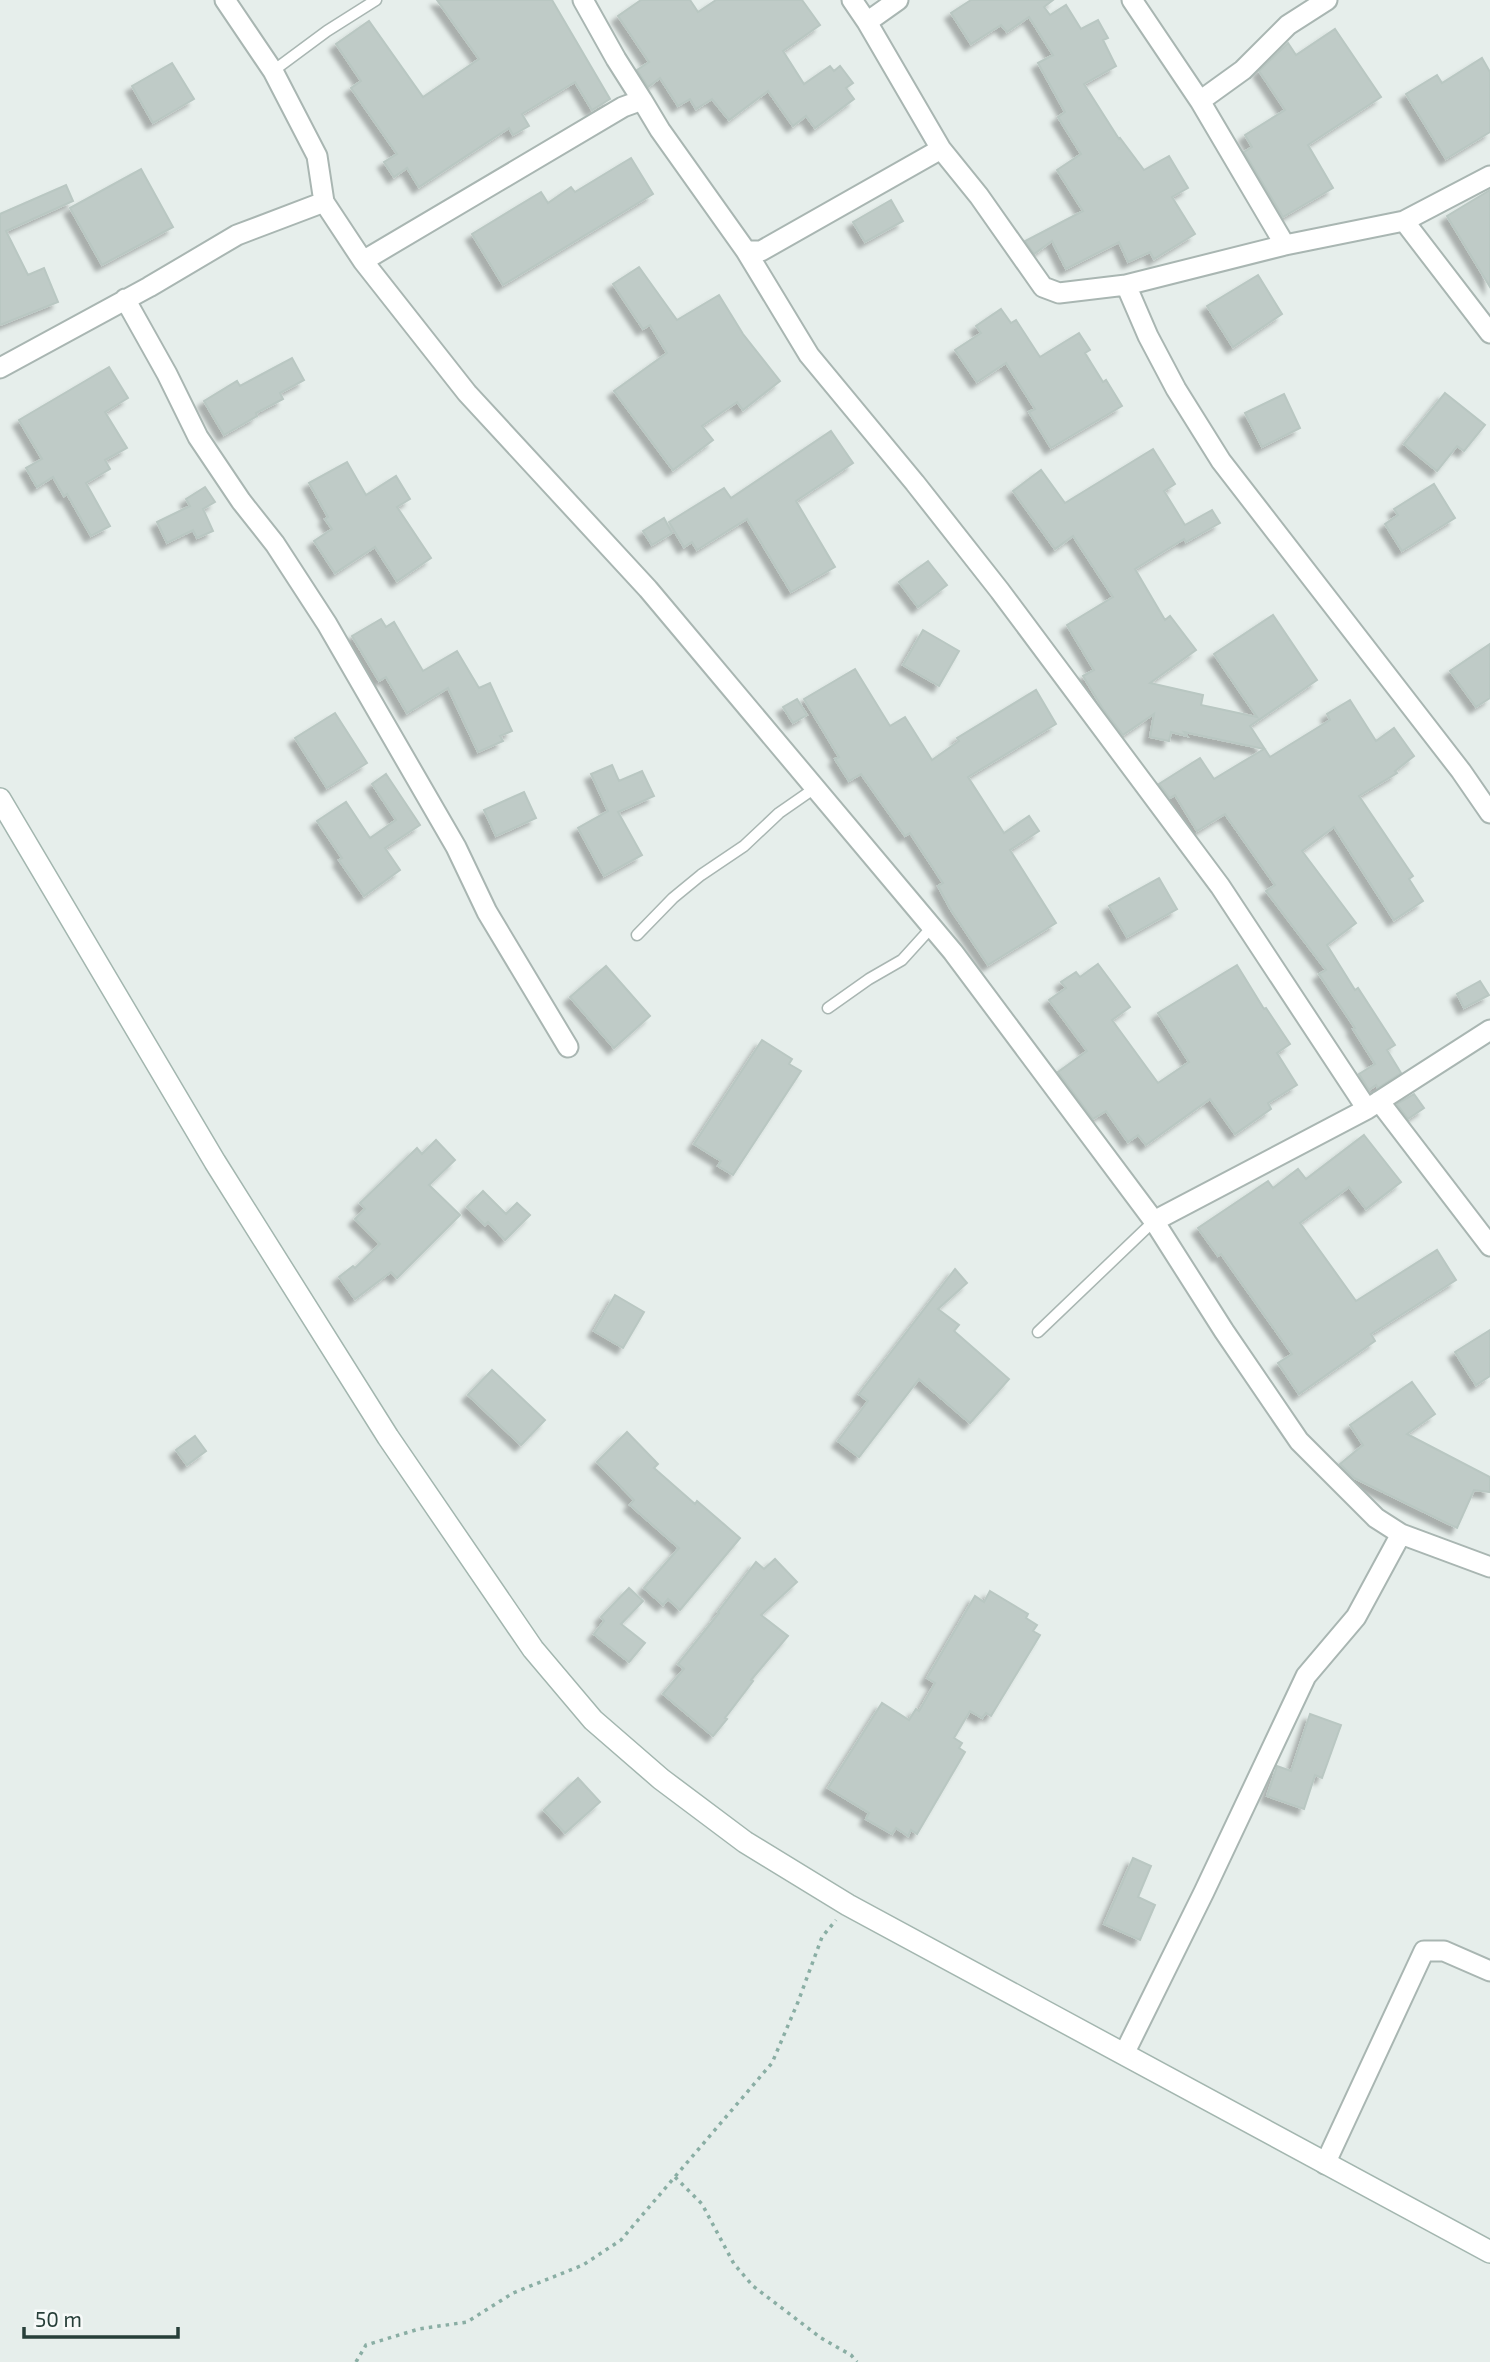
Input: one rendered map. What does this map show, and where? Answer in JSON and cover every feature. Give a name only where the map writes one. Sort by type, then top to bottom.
[{"type":"main road","points":[[0,799],[222,1174],[388,1437],[533,1650],[593,1720],[661,1779],[745,1842],[848,1905],[1490,2252]]},
{"type":"street","points":[[225,0],[273,71],[317,156],[324,202],[363,261],[467,393],[648,589],[953,952],[1154,1221],[1299,1441],[1376,1518],[1401,1534],[1490,1567]]},
{"type":"street","points":[[583,0],[660,130],[746,251],[809,355],[915,482],[1000,591],[1220,886],[1373,1105],[1490,1246]]},
{"type":"street","points":[[852,0],[941,149],[979,196],[1043,287],[1059,293],[1126,285],[1285,245],[1404,221],[1490,176]]},
{"type":"street","points":[[867,22],[898,0]]},
{"type":"street","points":[[1132,0],[1200,101],[1285,245]]},
{"type":"street","points":[[1200,101],[1243,70],[1289,25],[1327,0]]},
{"type":"street","points":[[363,261],[623,107],[642,100]]},
{"type":"street","points":[[746,251],[761,251],[941,149]]},
{"type":"street","points":[[0,368],[237,235],[324,202]]},
{"type":"street","points":[[1404,221],[1490,333]]},
{"type":"street","points":[[1126,285],[1148,336],[1176,388],[1222,461],[1461,771],[1490,813]]},
{"type":"street","points":[[125,299],[198,437],[241,501],[275,544],[327,624],[456,847],[487,912],[569,1048]]},
{"type":"street","points":[[1154,1221],[1373,1105],[1490,1030]]},
{"type":"street","points":[[1124,2054],[1306,1676],[1356,1617],[1401,1534]]},
{"type":"street","points":[[1325,2164],[1424,1951],[1444,1951],[1490,1971]]},
{"type":"lane","points":[[273,71],[327,31],[376,0]]},
{"type":"lane","points":[[637,934],[701,875],[744,846],[779,813],[815,788]]},
{"type":"lane","points":[[828,1008],[902,960],[931,928]]},
{"type":"lane","points":[[1038,1332],[1154,1221]]},
{"type":"path","points":[[356,2362],[366,2345],[419,2329],[467,2322],[513,2293],[583,2265],[621,2240],[772,2063],[822,1937],[848,1905]]},
{"type":"path","points":[[675,2177],[702,2204],[734,2264],[753,2286],[821,2338],[851,2355],[857,2362]]},
{"type":"building","points":[[437,0],[552,0],[610,99],[592,110],[575,82],[522,114],[529,126],[513,135],[509,128],[419,187],[407,168],[394,177],[384,162],[397,154],[351,88],[361,81],[336,44],[369,21],[423,97],[479,59]]},
{"type":"building","points":[[641,0],[690,0],[698,12],[716,0],[802,0],[820,25],[783,51],[804,84],[830,66],[834,71],[840,66],[853,83],[846,88],[854,99],[815,128],[806,116],[793,126],[768,91],[729,120],[712,99],[696,109],[690,99],[678,106],[660,78],[648,87],[637,70],[649,62],[618,16]]},
{"type":"building","points":[[971,0],[1053,0],[1044,7],[1050,15],[1066,5],[1081,29],[1098,20],[1108,38],[1103,40],[1116,66],[1084,84],[1119,139],[1144,170],[1169,156],[1188,188],[1172,197],[1195,234],[1154,259],[1150,252],[1128,262],[1119,242],[1066,269],[1052,241],[1034,254],[1025,241],[1083,211],[1057,170],[1081,154],[1058,117],[1065,112],[1038,63],[1053,55],[1029,17],[1007,32],[1001,25],[971,44],[951,13]]},
{"type":"building","points":[[1335,29],[1381,97],[1308,145],[1333,188],[1283,217],[1244,152],[1252,147],[1245,135],[1285,110],[1259,71],[1288,43],[1296,55]]},
{"type":"building","points":[[1482,58],[1490,72],[1490,132],[1446,159],[1406,94],[1437,75],[1442,83]]},
{"type":"building","points":[[172,63],[194,99],[153,123],[132,86]]},
{"type":"building","points":[[631,158],[653,194],[503,285],[472,234],[541,192],[548,203],[571,187],[575,192]]},
{"type":"building","points":[[141,169],[173,227],[102,265],[70,208]]},
{"type":"building","points":[[66,185],[73,201],[6,231],[28,275],[44,268],[58,302],[0,325],[0,214]]},
{"type":"building","points":[[1490,190],[1490,287],[1447,216]]},
{"type":"building","points":[[891,200],[903,221],[865,242],[853,222]]},
{"type":"building","points":[[639,267],[677,320],[719,295],[743,334],[780,381],[743,410],[737,402],[702,426],[713,440],[673,470],[614,391],[667,353],[650,325],[643,329],[613,284]]},
{"type":"building","points":[[1258,275],[1282,314],[1233,347],[1207,306]]},
{"type":"building","points":[[1001,309],[1011,323],[1016,320],[1040,357],[1079,333],[1090,350],[1085,353],[1122,406],[1051,448],[1029,412],[1035,409],[1006,363],[977,382],[955,350],[981,333],[976,326]]},
{"type":"building","points":[[292,358],[304,380],[280,393],[283,399],[256,413],[257,416],[224,435],[204,401],[237,381],[240,386]]},
{"type":"building","points":[[109,367],[128,398],[105,412],[127,448],[105,460],[110,469],[86,483],[110,526],[91,536],[67,494],[64,496],[53,477],[37,487],[26,468],[42,459],[19,420]]},
{"type":"building","points":[[1445,393],[1485,425],[1464,451],[1457,446],[1437,471],[1404,444]]},
{"type":"building","points":[[1284,394],[1300,428],[1262,447],[1245,413]]},
{"type":"building","points":[[831,431],[853,463],[796,501],[835,567],[791,592],[747,519],[697,550],[692,542],[684,547],[669,522],[724,488],[731,498]]},
{"type":"building","points":[[1153,449],[1175,484],[1164,491],[1185,525],[1212,510],[1220,523],[1186,542],[1184,539],[1135,569],[1165,620],[1170,616],[1196,650],[1150,683],[1203,695],[1201,705],[1257,717],[1214,654],[1273,615],[1317,680],[1250,726],[1270,757],[1330,720],[1327,714],[1350,700],[1376,741],[1394,728],[1414,756],[1395,771],[1397,773],[1359,796],[1413,876],[1409,879],[1423,901],[1394,920],[1334,827],[1302,851],[1356,923],[1327,945],[1355,990],[1358,988],[1395,1045],[1387,1050],[1401,1073],[1378,1088],[1376,1085],[1369,1090],[1359,1074],[1375,1064],[1319,974],[1326,970],[1266,891],[1275,885],[1225,814],[1197,831],[1175,795],[1170,798],[1159,784],[1200,758],[1214,779],[1264,749],[1184,732],[1187,736],[1171,732],[1169,741],[1150,737],[1154,714],[1123,735],[1083,676],[1094,670],[1067,625],[1113,597],[1073,536],[1055,549],[1013,491],[1041,470],[1065,503]]},
{"type":"building","points":[[347,462],[366,495],[396,476],[410,499],[397,507],[431,558],[397,581],[375,547],[335,573],[314,541],[332,529],[309,483]]},
{"type":"building","points":[[1434,484],[1455,518],[1402,551],[1385,524],[1398,515],[1394,509]]},
{"type":"building","points":[[205,487],[215,502],[203,509],[213,531],[197,538],[193,530],[167,543],[157,522],[190,506],[186,499]]},
{"type":"building","points":[[664,518],[672,533],[652,545],[643,531]]},
{"type":"building","points":[[928,561],[947,585],[918,607],[899,582]]},
{"type":"building","points":[[381,619],[386,627],[394,622],[423,671],[457,651],[479,688],[490,683],[512,731],[500,736],[503,741],[478,752],[448,688],[407,713],[386,677],[379,681],[352,636]]},
{"type":"building","points":[[923,630],[959,651],[939,686],[903,665]]},
{"type":"building","points":[[1490,644],[1490,698],[1476,707],[1450,671]]},
{"type":"building","points":[[855,669],[890,726],[905,717],[932,760],[959,741],[957,738],[1036,690],[1056,724],[968,777],[1004,833],[1029,816],[1039,831],[1010,850],[1056,923],[988,965],[951,910],[938,886],[943,883],[910,833],[905,836],[861,774],[849,781],[835,759],[839,757],[804,699]]},
{"type":"building","points":[[797,699],[807,715],[793,723],[783,707]]},
{"type":"building","points":[[335,713],[367,763],[327,788],[295,738]]},
{"type":"building","points":[[612,765],[619,781],[642,771],[654,796],[618,812],[642,855],[604,876],[578,828],[608,811],[591,774]]},
{"type":"building","points":[[386,774],[420,825],[385,848],[400,870],[364,896],[317,821],[346,802],[370,838],[396,820],[372,784]]},
{"type":"building","points":[[524,792],[536,818],[496,836],[484,810]]},
{"type":"building","points":[[1159,878],[1177,909],[1127,937],[1109,906]]},
{"type":"building","points":[[1098,964],[1130,1007],[1112,1020],[1158,1083],[1189,1062],[1158,1013],[1237,965],[1290,1044],[1277,1053],[1297,1085],[1268,1103],[1271,1109],[1235,1134],[1210,1099],[1146,1145],[1138,1135],[1128,1142],[1106,1111],[1093,1119],[1058,1072],[1087,1051],[1049,1000],[1066,988],[1061,982],[1076,972],[1080,977]]},
{"type":"building","points":[[606,966],[650,1016],[614,1048],[570,997]]},
{"type":"building","points":[[1480,981],[1489,995],[1464,1008],[1457,994]]},
{"type":"building","points":[[762,1040],[792,1059],[789,1064],[801,1071],[733,1175],[718,1166],[721,1161],[694,1144]]},
{"type":"building","points":[[1414,1094],[1424,1108],[1408,1119],[1397,1104]]},
{"type":"building","points":[[1364,1135],[1401,1182],[1366,1209],[1349,1187],[1300,1223],[1356,1301],[1437,1250],[1456,1280],[1371,1334],[1375,1341],[1299,1394],[1278,1363],[1292,1354],[1221,1254],[1218,1256],[1198,1228],[1268,1181],[1273,1188],[1298,1169],[1306,1179]]},
{"type":"building","points":[[436,1140],[455,1160],[429,1185],[460,1215],[397,1278],[391,1272],[355,1299],[339,1277],[353,1266],[355,1268],[380,1244],[355,1219],[365,1209],[360,1203],[417,1148],[422,1154]]},
{"type":"building","points":[[483,1191],[506,1214],[517,1203],[530,1215],[505,1240],[488,1222],[485,1225],[467,1207]]},
{"type":"building","points":[[955,1269],[967,1283],[938,1309],[959,1325],[954,1331],[1009,1379],[970,1423],[919,1379],[859,1457],[838,1441],[868,1401],[859,1394]]},
{"type":"building","points":[[615,1295],[644,1312],[623,1348],[594,1331]]},
{"type":"building","points":[[1490,1330],[1490,1376],[1476,1385],[1455,1352]]},
{"type":"building","points":[[492,1370],[545,1420],[521,1445],[468,1395]]},
{"type":"building","points":[[1412,1382],[1435,1414],[1407,1434],[1490,1477],[1490,1492],[1474,1490],[1457,1528],[1354,1478],[1340,1464],[1363,1445],[1350,1425]]},
{"type":"building","points":[[627,1432],[658,1464],[654,1468],[740,1538],[680,1610],[668,1599],[663,1605],[644,1588],[679,1548],[630,1505],[634,1500],[597,1462]]},
{"type":"building","points":[[195,1436],[206,1451],[187,1465],[176,1450]]},
{"type":"building","points":[[775,1559],[797,1582],[761,1615],[788,1636],[751,1680],[753,1681],[713,1736],[663,1694],[684,1669],[678,1664],[756,1562],[764,1569]]},
{"type":"building","points":[[629,1588],[643,1601],[621,1624],[645,1643],[629,1662],[594,1634],[604,1621],[601,1617]]},
{"type":"building","points":[[990,1591],[1028,1614],[1026,1618],[1037,1625],[1033,1631],[1040,1635],[991,1716],[986,1713],[982,1718],[970,1711],[954,1738],[962,1743],[959,1748],[965,1752],[917,1834],[911,1830],[908,1836],[896,1828],[892,1834],[866,1819],[869,1813],[828,1788],[882,1703],[909,1720],[916,1709],[919,1711],[935,1683],[927,1678],[975,1596],[984,1602]]},
{"type":"building","points":[[1310,1714],[1341,1725],[1322,1778],[1315,1775],[1304,1809],[1267,1796],[1277,1766],[1291,1771]]},
{"type":"building","points":[[578,1778],[600,1802],[565,1833],[544,1810]]},
{"type":"building","points":[[1133,1858],[1151,1866],[1138,1897],[1155,1905],[1140,1940],[1104,1924]]}]
